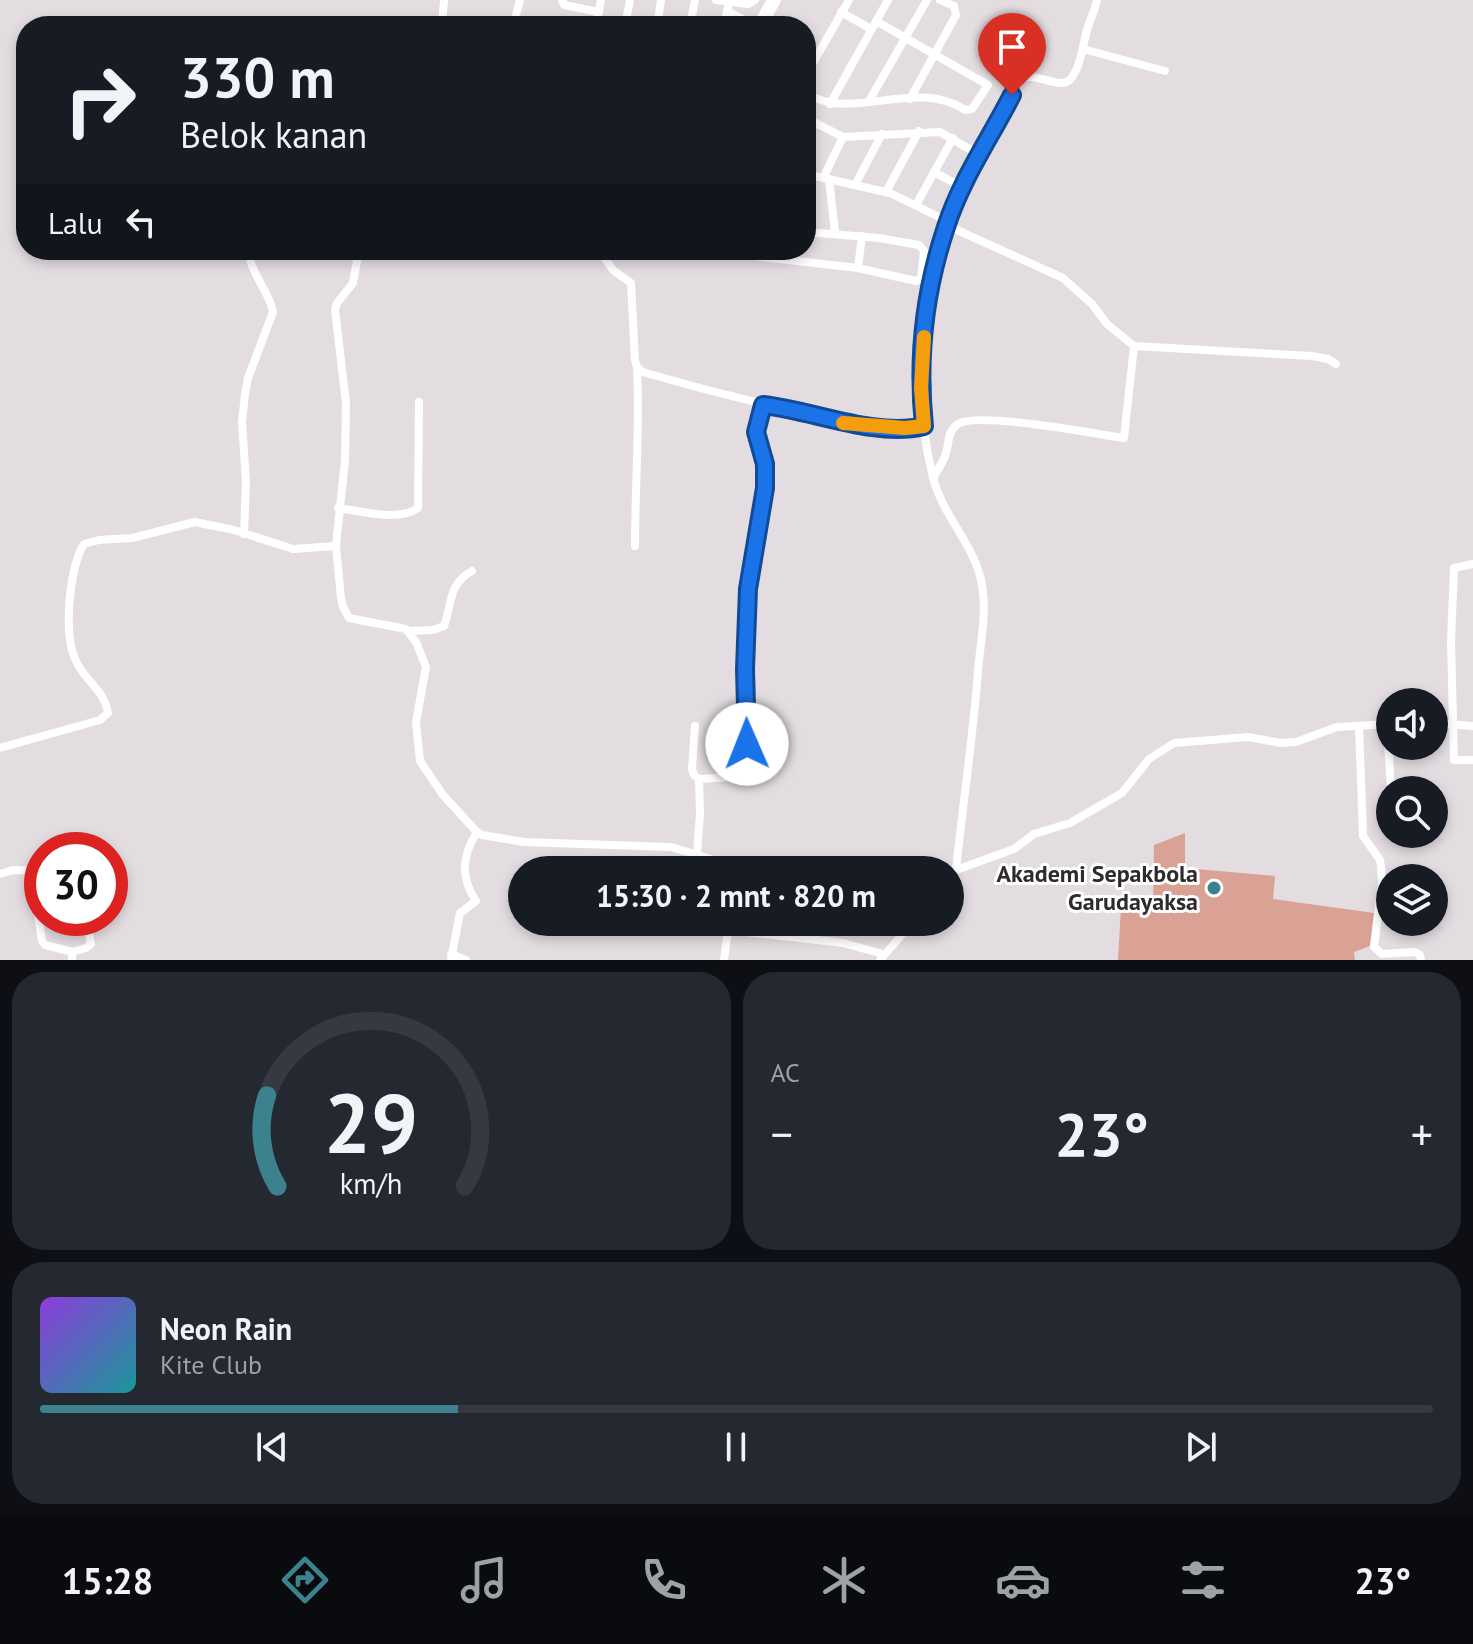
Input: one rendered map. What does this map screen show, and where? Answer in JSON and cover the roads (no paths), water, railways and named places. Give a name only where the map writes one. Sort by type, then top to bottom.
[{"type":"street","points":[[562,0],[564,5],[599,12]]},
{"type":"street","points":[[598,16],[601,0]]},
{"type":"street","points":[[716,0],[741,16]]},
{"type":"street","points":[[728,7],[755,0]]},
{"type":"street","points":[[869,101],[927,0]]},
{"type":"street","points":[[910,99],[957,13],[954,6],[940,0]]},
{"type":"street","points":[[958,856],[974,721],[983,591],[976,559],[940,498],[933,478],[921,388],[925,315],[944,221],[1019,80],[1028,76],[1067,82],[1079,64],[1097,0]]},
{"type":"street","points":[[816,57],[845,1]]},
{"type":"street","points":[[830,104],[885,1]]},
{"type":"street","points":[[726,16],[728,7]]},
{"type":"street","points":[[816,100],[830,104],[943,98],[969,111],[988,85],[905,37],[841,12]]},
{"type":"street","points":[[1083,49],[1165,71]]},
{"type":"street","points":[[816,124],[843,137],[940,132],[971,150]]},
{"type":"street","points":[[886,192],[919,131]]},
{"type":"street","points":[[856,183],[882,134]]},
{"type":"street","points":[[835,232],[826,178],[843,137]]},
{"type":"street","points":[[916,205],[953,138]]},
{"type":"street","points":[[934,172],[958,185]]},
{"type":"street","points":[[816,176],[886,192],[1063,278],[1092,304],[1107,324],[1134,346],[1312,356],[1336,364]]},
{"type":"street","points":[[794,260],[858,268],[916,281],[923,274],[924,251],[919,245],[816,232]]},
{"type":"street","points":[[858,268],[862,236]]},
{"type":"street","points":[[244,534],[246,482],[242,422],[245,394],[273,312],[250,260]]},
{"type":"street","points":[[357,260],[353,283],[335,310],[346,403],[345,460],[336,546],[341,598],[346,615],[361,622],[408,631],[433,630],[444,626],[452,590],[460,578],[472,571]]},
{"type":"street","points":[[606,260],[613,270],[631,283],[640,421],[635,546]]},
{"type":"street","points":[[933,478],[946,455],[948,435],[964,421],[1004,422],[1124,438],[1134,346]]},
{"type":"street","points":[[637,367],[643,372],[763,405],[844,423],[905,428],[924,426]]},
{"type":"street","points":[[338,510],[386,514],[408,513],[418,508],[419,402]]},
{"type":"street","points":[[695,726],[694,775],[699,779],[749,774],[745,669],[748,589],[765,488],[765,464],[756,432],[763,405]]},
{"type":"street","points":[[0,748],[100,720],[108,713],[99,690],[76,661],[69,617],[69,595],[82,547],[103,540],[132,538],[189,522],[293,549],[336,546]]},
{"type":"street","points":[[1473,564],[1454,568],[1452,724],[1454,760],[1473,760]]},
{"type":"street","points":[[408,631],[426,667],[416,722],[420,761],[452,807],[477,832],[524,842],[655,846],[703,856]]},
{"type":"street","points":[[1448,724],[1473,726]]},
{"type":"street","points":[[964,867],[1014,849],[1034,834],[1070,823],[1109,801],[1128,787],[1149,759],[1174,743],[1248,737],[1281,743],[1296,742],[1337,727],[1376,725]]},
{"type":"street","points":[[1359,726],[1363,836],[1380,860],[1381,867],[1374,947],[1382,954],[1415,952],[1421,960]]},
{"type":"street","points":[[697,854],[699,779]]},
{"type":"street","points":[[466,960],[451,957],[460,913],[476,901],[464,873],[464,862],[477,832]]},
{"type":"street","points":[[0,874],[13,870],[24,871]]},
{"type":"street","points":[[41,936],[45,945],[73,956],[91,944],[91,936]]},
{"type":"street","points":[[724,960],[728,936]]},
{"type":"street","points":[[796,936],[843,943],[881,957],[900,936]]},
{"type":"place","name":"Akademi Sepakbola Garudayaksa","points":[[1214,888]]}]
